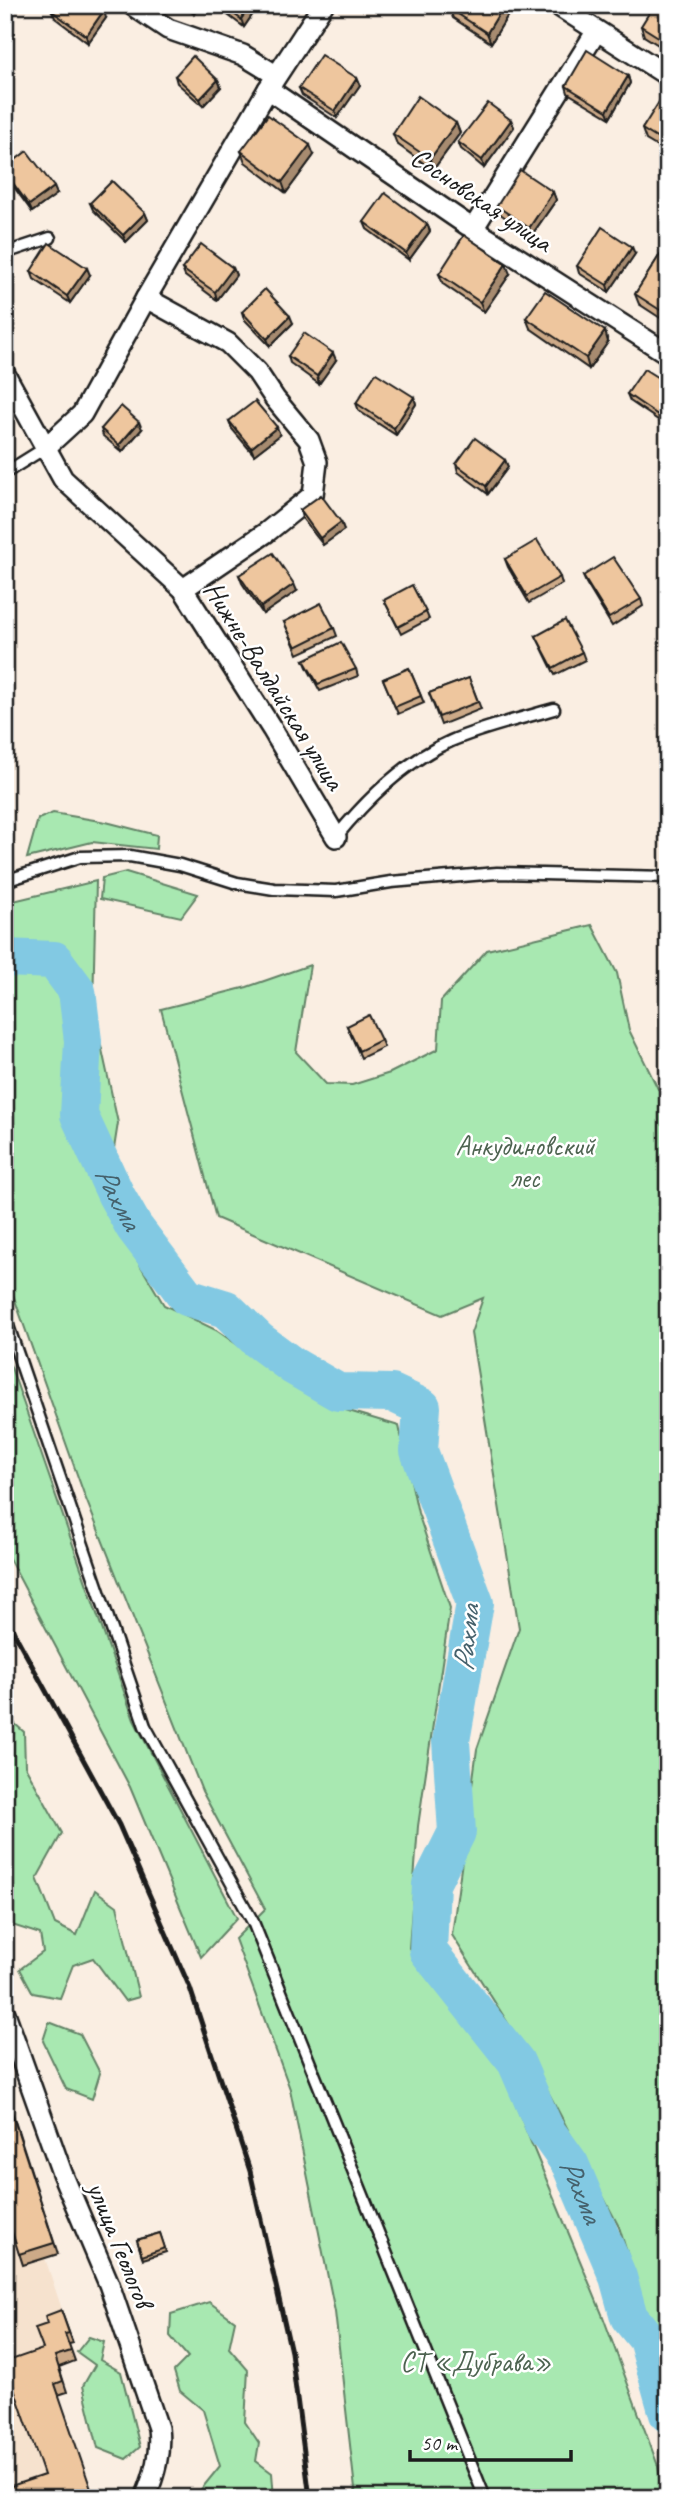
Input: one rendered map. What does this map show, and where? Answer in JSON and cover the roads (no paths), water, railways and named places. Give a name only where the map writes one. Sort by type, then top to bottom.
[{"type":"street","name":"Сосновская улица","points":[[132,5],[168,29],[243,55],[272,82],[473,229],[668,354]]},
{"type":"street","points":[[45,449],[82,414],[272,82],[323,5]]},
{"type":"street","points":[[557,5],[668,76]]},
{"type":"street","points":[[473,229],[596,32]]},
{"type":"street","points":[[146,298],[228,343],[257,372],[275,399],[309,440],[317,462],[313,495],[267,532],[183,589]]},
{"type":"street","name":"Нижне-Валдайская улица","points":[[5,374],[63,480],[183,589],[272,729],[336,837]]},
{"type":"street","name":"улица Геологов","points":[[5,2013],[62,2173],[109,2284],[158,2428],[160,2444],[156,2472],[145,2498]]},
{"type":"lane","points":[[5,253],[50,239]]},
{"type":"lane","points":[[5,473],[45,449]]},
{"type":"lane","points":[[336,837],[356,813],[391,780],[450,741],[554,709]]},
{"type":"lane","points":[[5,881],[80,857],[130,856],[180,865],[237,883],[274,890],[336,891],[391,882],[497,873],[668,877]]},
{"type":"lane","points":[[5,1317],[145,1726],[253,1922],[485,2498]]},
{"type":"waterway","name":"Рахма","points":[[5,958],[54,960],[77,991],[83,1041],[79,1115],[134,1227],[187,1297],[226,1309],[258,1340],[293,1366],[338,1392],[392,1393],[422,1407],[419,1451],[475,1603],[451,1741],[457,1832],[431,1884],[428,1951],[516,2062],[545,2129],[570,2164],[618,2277],[629,2317],[647,2339],[668,2414]]},
{"type":"railway","points":[[5,1616],[119,1825],[190,1988],[250,2171],[291,2352],[310,2498]]},
{"type":"park label","name":"Анкудиновский лес","points":[[525,1161]]},
{"type":"park label","name":"СТ «Дубрава»","points":[[476,2361]]}]
